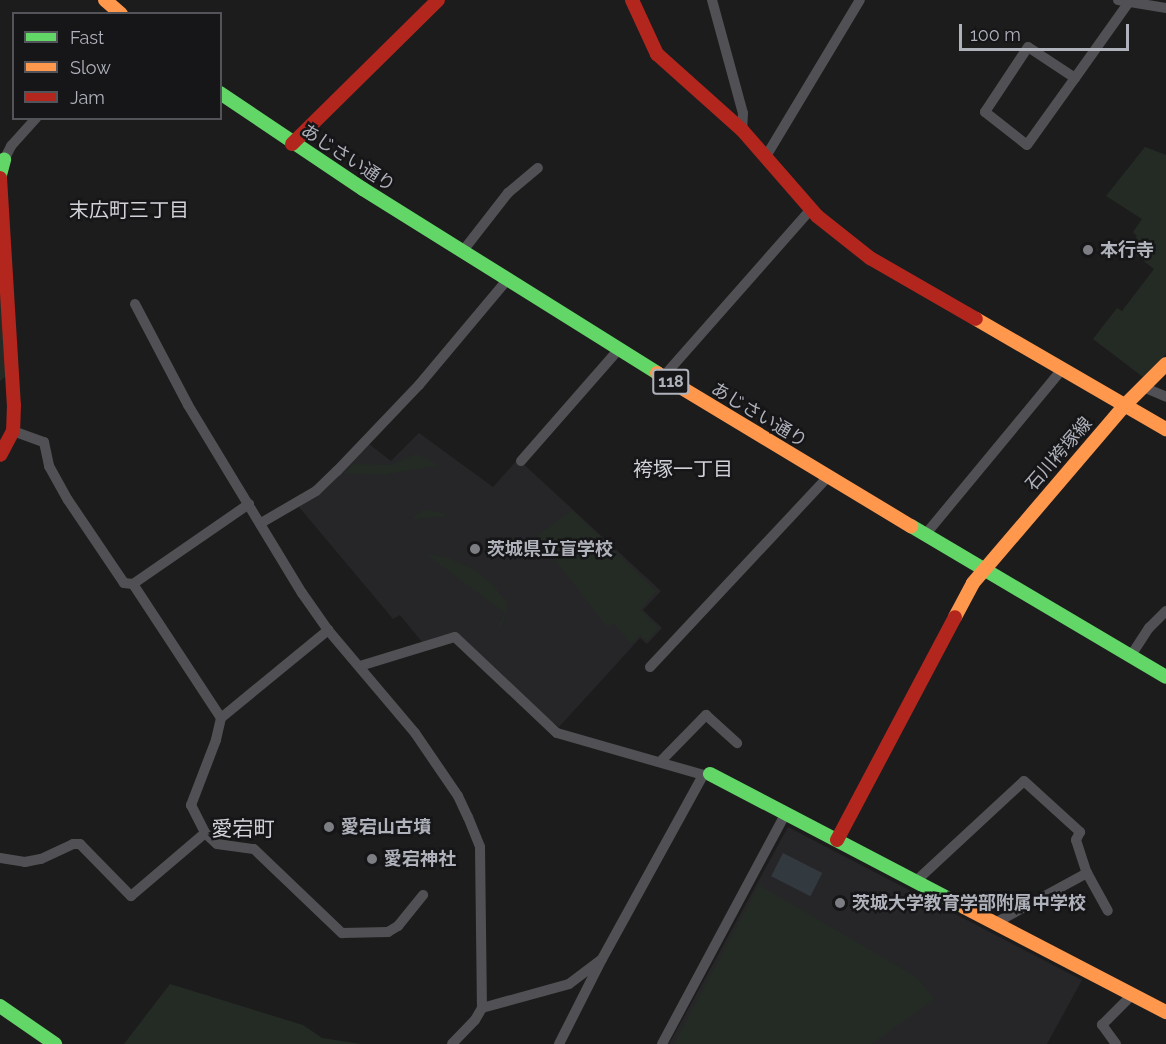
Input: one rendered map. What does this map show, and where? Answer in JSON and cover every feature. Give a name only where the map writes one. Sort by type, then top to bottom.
[{"type":"main road","points":[[105,0],[119,12]]},
{"type":"main road","points":[[292,144],[438,0]]},
{"type":"main road","points":[[632,0],[657,54],[742,130],[811,209],[870,258],[1166,429]]},
{"type":"main road","name":"あじさい通り","points":[[222,94],[292,144],[663,377],[983,570],[1166,677]]},
{"type":"main road","points":[[0,455],[13,430],[14,405],[0,177],[4,160]]},
{"type":"main road","name":"石川袴塚線","points":[[837,840],[954,616],[983,570],[1125,405],[1166,364]]},
{"type":"main road","points":[[707,774],[1166,1011]]},
{"type":"main road","points":[[0,1006],[55,1044]]},
{"type":"street","points":[[712,0],[743,113],[742,130]]},
{"type":"street","points":[[765,158],[861,0]]},
{"type":"street","points":[[1075,78],[1028,47],[985,112],[1027,145],[1075,78],[1124,1],[1155,3],[1166,8]]},
{"type":"street","points":[[4,160],[11,146],[34,120]]},
{"type":"street","points":[[462,252],[508,193],[538,168]]},
{"type":"street","points":[[663,377],[811,209]]},
{"type":"street","points":[[261,523],[316,491],[337,471],[419,386],[507,280]]},
{"type":"street","points":[[135,304],[188,405],[302,592],[328,630],[415,733],[442,771],[458,796],[480,847],[482,1008],[475,1020],[452,1044]]},
{"type":"street","points":[[521,461],[619,349]]},
{"type":"street","points":[[925,535],[1062,368]]},
{"type":"street","points":[[1143,387],[1166,397]]},
{"type":"street","points":[[13,430],[44,442],[49,466],[68,500],[124,583],[133,584],[249,504]]},
{"type":"street","points":[[650,666],[828,477]]},
{"type":"street","points":[[133,584],[221,718]]},
{"type":"street","points":[[1130,657],[1149,628],[1166,610]]},
{"type":"street","points":[[328,630],[221,718],[216,740],[190,805],[205,833],[217,844],[254,849],[342,933],[388,932],[398,926],[423,895]]},
{"type":"street","points":[[360,666],[455,638],[557,733],[707,774],[602,959],[560,1044]]},
{"type":"street","points":[[660,762],[705,715],[737,743]]},
{"type":"street","points":[[916,881],[1024,781],[1080,832],[1076,840],[1087,873],[1108,911]]},
{"type":"street","points":[[662,1044],[786,813]]},
{"type":"street","points":[[0,858],[25,862],[41,859],[73,844],[80,844],[131,896],[205,833]]},
{"type":"street","points":[[995,923],[1087,873]]},
{"type":"street","points":[[482,1008],[569,984],[602,959]]},
{"type":"street","points":[[1111,1042],[1102,1025],[1132,994]]},
{"type":"shaded area","points":[[1145,147],[1166,155],[1166,354],[1143,377],[1093,339],[1117,308],[1122,311],[1154,269],[1127,248],[1137,236],[1133,232],[1142,219],[1106,196]]},
{"type":"shaded area","points":[[0,277],[6,376],[0,381]]},
{"type":"shaded area","name":"茨城県立盲学校","points":[[419,433],[493,487],[518,459],[661,591],[643,610],[662,628],[647,644],[640,638],[559,727],[544,716],[457,632],[422,642],[400,615],[393,619],[299,507],[369,444],[391,461]]},
{"type":"shaded area","points":[[416,454],[438,465],[383,475],[345,473],[354,464],[391,465]]},
{"type":"shaded area","points":[[423,510],[440,512],[446,516],[414,519],[414,516]]},
{"type":"shaded area","points":[[572,510],[656,591],[640,610],[659,628],[647,641],[640,635],[631,644],[614,623],[607,627],[537,536]]},
{"type":"shaded area","points":[[426,554],[449,558],[476,571],[495,587],[507,603],[504,623],[497,628],[505,613]]},
{"type":"shaded area","name":"茨城大学教育学部附属中学校","points":[[788,827],[1082,980],[1047,1044],[669,1044]]},
{"type":"shaded area","points":[[783,853],[822,873],[810,896],[771,876]]},
{"type":"shaded area","points":[[759,885],[918,978],[934,999],[872,1044],[674,1044]]},
{"type":"shaded area","points":[[170,984],[303,1025],[322,1038],[361,1044],[124,1044]]},
{"type":"traffic: fast","points":[[222,94],[363,189],[657,373]]},
{"type":"traffic: fast","points":[[0,175],[4,160]]},
{"type":"traffic: fast","points":[[911,526],[1166,677]]},
{"type":"traffic: fast","points":[[710,774],[964,907]]},
{"type":"traffic: fast","points":[[0,1006],[55,1044]]},
{"type":"traffic: slow","points":[[105,0],[119,12]]},
{"type":"traffic: slow","points":[[976,319],[1166,429]]},
{"type":"traffic: slow","points":[[955,617],[973,583],[1125,405],[1166,364]]},
{"type":"traffic: slow","points":[[657,373],[911,526]]},
{"type":"traffic: slow","points":[[964,907],[1166,1012]]},
{"type":"traffic: jam","points":[[292,144],[438,0]]},
{"type":"traffic: jam","points":[[632,0],[657,54],[742,130],[817,216],[870,258],[976,319]]},
{"type":"traffic: jam","points":[[0,178],[14,405],[13,431],[0,455]]},
{"type":"traffic: jam","points":[[837,840],[955,617]]},
{"type":"place","name":"本行寺","points":[[1088,250]]},
{"type":"place","name":"茨城県立盲学校","points":[[475,549]]},
{"type":"place","name":"愛宕山古墳","points":[[329,827]]},
{"type":"place","name":"愛宕神社","points":[[372,859]]},
{"type":"place","name":"茨城大学教育学部附属中学校","points":[[840,903]]},
{"type":"district","name":"末広町三丁目","points":[[129,210]]},
{"type":"district","name":"袴塚一丁目","points":[[683,469]]},
{"type":"district","name":"愛宕町","points":[[243,829]]}]
